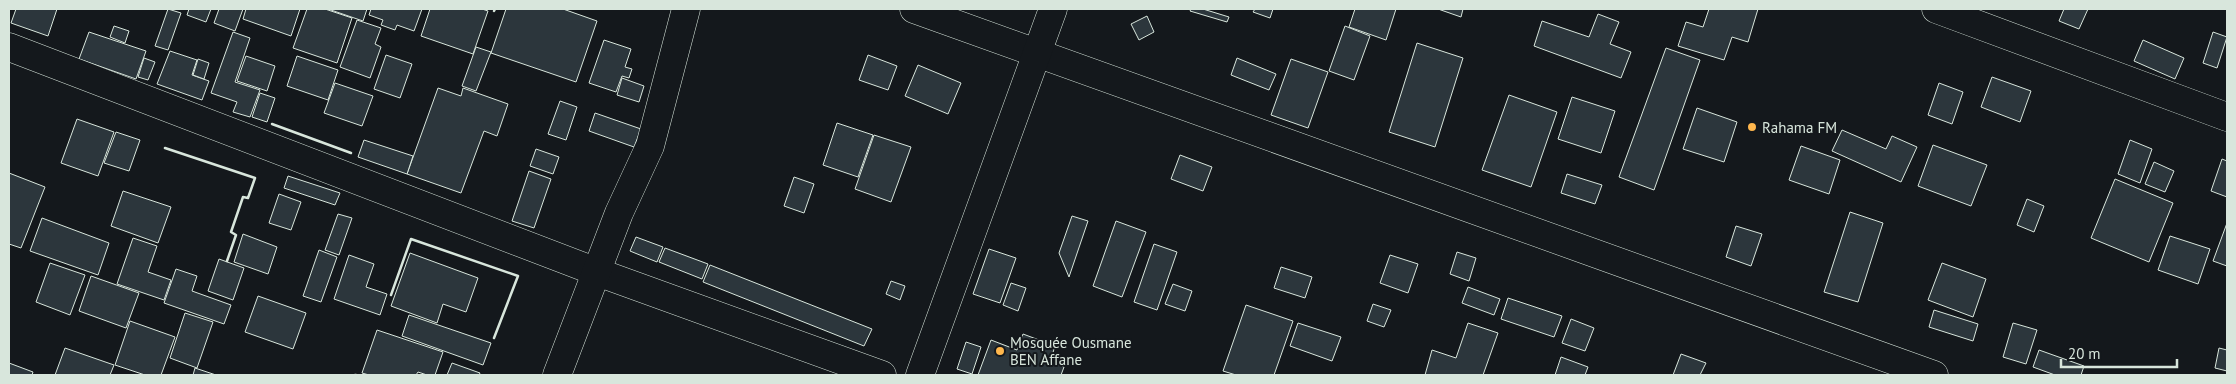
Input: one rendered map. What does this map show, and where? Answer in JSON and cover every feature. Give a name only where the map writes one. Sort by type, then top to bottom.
[{"type":"street","points":[[556,375],[619,213],[650,146],[686,9]]},
{"type":"street","points":[[914,9],[1934,375]]},
{"type":"street","points":[[920,375],[1053,9]]},
{"type":"street","points":[[1936,9],[2227,116]]},
{"type":"street","points":[[9,47],[596,272],[882,375]]},
{"type":"building","points":[[16,9],[57,9],[48,36],[11,23]]},
{"type":"building","points":[[168,9],[181,13],[168,50],[155,46]]},
{"type":"building","points":[[189,9],[211,9],[206,22],[187,15]]},
{"type":"building","points":[[219,9],[243,9],[235,31],[214,23]]},
{"type":"building","points":[[246,9],[300,9],[291,36],[243,19]]},
{"type":"building","points":[[307,9],[325,9],[352,18],[337,63],[293,48]]},
{"type":"building","points":[[328,9],[367,9],[363,21]]},
{"type":"building","points":[[371,9],[422,9],[414,31],[397,25],[395,30],[381,25],[383,20],[369,15]]},
{"type":"building","points":[[430,9],[482,9],[488,11],[473,54],[421,36]]},
{"type":"building","points":[[506,9],[563,9],[597,21],[576,82],[491,53]]},
{"type":"building","points":[[1191,9],[1203,9],[1229,17],[1227,22],[1190,11]]},
{"type":"building","points":[[1255,9],[1273,9],[1270,18],[1253,12]]},
{"type":"building","points":[[1355,9],[1396,9],[1386,40],[1349,27]]},
{"type":"building","points":[[1438,9],[1463,9],[1461,17]]},
{"type":"building","points":[[1709,9],[1758,9],[1748,42],[1732,37],[1724,60],[1678,46],[1686,22],[1703,27]]},
{"type":"building","points":[[2064,9],[2088,9],[2079,29],[2059,21]]},
{"type":"building","points":[[1598,14],[1619,22],[1610,44],[1631,52],[1621,78],[1534,46],[1542,21],[1589,37]]},
{"type":"building","points":[[1147,16],[1154,32],[1139,40],[1131,24]]},
{"type":"building","points":[[357,20],[381,28],[375,44],[381,47],[370,78],[340,67]]},
{"type":"building","points":[[114,26],[129,31],[125,43],[110,37]]},
{"type":"building","points":[[1345,26],[1370,36],[1354,80],[1329,71]]},
{"type":"building","points":[[89,32],[146,51],[136,79],[79,59]]},
{"type":"building","points":[[233,32],[250,38],[235,82],[260,90],[250,117],[233,112],[237,102],[211,93]]},
{"type":"building","points":[[2213,32],[2227,37],[2217,68],[2203,63]]},
{"type":"building","points":[[604,40],[631,49],[625,67],[632,69],[629,78],[622,76],[616,92],[589,83]]},
{"type":"building","points":[[2143,40],[2184,58],[2175,79],[2134,61]]},
{"type":"building","points":[[1417,43],[1463,58],[1435,147],[1389,132]]},
{"type":"building","points":[[476,47],[491,52],[476,91],[462,86]]},
{"type":"building","points":[[1666,48],[1700,60],[1654,190],[1619,177]]},
{"type":"building","points":[[170,51],[197,60],[192,75],[209,81],[202,100],[157,84]]},
{"type":"building","points":[[386,55],[412,64],[400,98],[374,89]]},
{"type":"building","points":[[868,55],[897,66],[888,90],[859,80]]},
{"type":"building","points":[[246,56],[275,66],[267,91],[237,81]]},
{"type":"building","points":[[297,56],[338,70],[328,100],[287,86]]},
{"type":"building","points":[[144,58],[155,62],[148,80],[138,77]]},
{"type":"building","points":[[1237,58],[1276,74],[1269,90],[1231,75]]},
{"type":"building","points":[[198,59],[209,63],[204,79],[193,75]]},
{"type":"building","points":[[1291,59],[1328,72],[1308,128],[1271,115]]},
{"type":"building","points":[[918,65],[961,83],[948,114],[905,96]]},
{"type":"building","points":[[1992,77],[2031,91],[2020,122],[1981,107]]},
{"type":"building","points":[[622,78],[644,86],[639,102],[617,95]]},
{"type":"building","points":[[335,83],[373,96],[362,126],[324,113]]},
{"type":"building","points":[[1939,83],[1963,92],[1952,124],[1928,115]]},
{"type":"building","points":[[438,88],[461,96],[463,88],[508,104],[497,136],[484,131],[461,193],[407,174]]},
{"type":"building","points":[[260,93],[275,98],[267,122],[252,117]]},
{"type":"building","points":[[1509,95],[1557,112],[1531,187],[1482,170]]},
{"type":"building","points":[[1572,97],[1615,111],[1601,153],[1558,139]]},
{"type":"building","points":[[560,101],[577,107],[566,140],[548,134]]},
{"type":"building","points":[[1697,108],[1737,122],[1724,162],[1683,149]]},
{"type":"building","points":[[595,113],[641,129],[634,147],[589,131]]},
{"type":"building","points":[[77,119],[114,132],[98,176],[61,163]]},
{"type":"building","points":[[837,123],[873,135],[858,177],[823,165]]},
{"type":"building","points":[[1842,130],[1886,149],[1892,136],[1917,147],[1901,182],[1832,151]]},
{"type":"building","points":[[116,132],[140,140],[129,171],[104,163]]},
{"type":"building","points":[[874,135],[911,147],[891,202],[855,189]]},
{"type":"building","points":[[364,140],[413,156],[407,174],[358,157]]},
{"type":"building","points":[[2130,140],[2152,149],[2140,183],[2118,174]]},
{"type":"building","points":[[1933,145],[1987,165],[1971,206],[1918,186]]},
{"type":"building","points":[[1801,146],[1840,160],[1829,194],[1789,180]]},
{"type":"building","points":[[536,149],[559,157],[553,174],[530,166]]},
{"type":"building","points":[[1180,155],[1212,167],[1203,191],[1171,179]]},
{"type":"building","points":[[2222,159],[2227,161],[2227,197],[2211,191]]},
{"type":"building","points":[[2154,162],[2174,171],[2165,192],[2145,184]]},
{"type":"building","points":[[529,171],[551,179],[534,228],[512,221]]},
{"type":"building","points":[[9,173],[45,187],[21,248],[9,244]]},
{"type":"building","points":[[1567,174],[1602,185],[1595,204],[1561,193]]},
{"type":"building","points":[[288,176],[340,193],[335,205],[284,188]]},
{"type":"building","points":[[794,177],[814,184],[804,213],[784,206]]},
{"type":"building","points":[[2115,179],[2173,203],[2149,262],[2091,238]]},
{"type":"building","points":[[123,191],[171,207],[158,243],[111,226]]},
{"type":"building","points":[[279,194],[301,202],[291,230],[269,223]]},
{"type":"building","points":[[2027,199],[2044,206],[2034,232],[2017,225]]},
{"type":"building","points":[[1850,212],[1883,223],[1858,302],[1824,292]]},
{"type":"building","points":[[338,214],[352,218],[339,255],[325,250]]},
{"type":"building","points":[[1072,216],[1088,221],[1069,277],[1059,253]]},
{"type":"building","points":[[42,218],[109,243],[98,275],[30,251]]},
{"type":"building","points":[[1116,221],[1146,232],[1122,297],[1093,286]]},
{"type":"building","points":[[2227,223],[2227,266],[2213,261]]},
{"type":"building","points":[[1736,226],[1762,234],[1751,266],[1726,257]]},
{"type":"building","points":[[243,234],[277,247],[268,274],[234,262]]},
{"type":"building","points":[[2170,236],[2210,249],[2198,284],[2158,270]]},
{"type":"building","points":[[636,237],[663,247],[657,262],[630,251]]},
{"type":"building","points":[[133,238],[157,246],[148,272],[171,280],[164,300],[117,284]]},
{"type":"building","points":[[1154,244],[1177,252],[1157,310],[1134,302]]},
{"type":"building","points":[[665,248],[708,264],[702,279],[659,262]]},
{"type":"building","points":[[989,249],[1016,258],[1000,303],[973,294]]},
{"type":"building","points":[[319,250],[337,257],[321,302],[303,296]]},
{"type":"building","points":[[1457,252],[1476,258],[1469,281],[1450,274]]},
{"type":"building","points":[[410,253],[478,278],[466,312],[443,304],[437,323],[391,306]]},
{"type":"building","points":[[349,255],[374,264],[366,287],[387,294],[380,315],[334,299]]},
{"type":"building","points":[[1390,255],[1418,264],[1408,293],[1380,283]]},
{"type":"building","points":[[219,259],[244,268],[233,300],[208,291]]},
{"type":"building","points":[[50,263],[85,275],[70,315],[36,302]]},
{"type":"building","points":[[1942,263],[1986,279],[1973,317],[1928,300]]},
{"type":"building","points":[[710,265],[872,329],[864,346],[703,282]]},
{"type":"building","points":[[1281,267],[1312,277],[1305,298],[1274,288]]},
{"type":"building","points":[[176,269],[197,276],[192,291],[231,305],[224,324],[164,303]]},
{"type":"building","points":[[91,276],[139,293],[126,328],[79,311]]},
{"type":"building","points":[[891,281],[905,286],[900,300],[886,294]]},
{"type":"building","points":[[1011,283],[1026,288],[1018,311],[1003,305]]},
{"type":"building","points":[[1173,284],[1192,291],[1185,311],[1165,304]]},
{"type":"building","points":[[1468,287],[1500,299],[1494,315],[1462,303]]},
{"type":"building","points":[[258,296],[306,313],[293,349],[245,332]]},
{"type":"building","points":[[1508,298],[1562,316],[1554,337],[1501,319]]},
{"type":"building","points":[[1373,304],[1391,310],[1384,327],[1367,321]]},
{"type":"building","points":[[1246,305],[1293,321],[1274,375],[1236,375],[1223,371]]},
{"type":"building","points":[[1934,310],[1978,324],[1973,341],[1929,327]]},
{"type":"building","points":[[185,313],[213,322],[197,368],[170,358]]},
{"type":"building","points":[[409,315],[491,343],[483,365],[402,336]]},
{"type":"building","points":[[1571,319],[1594,328],[1585,351],[1562,343]]},
{"type":"building","points":[[130,321],[175,337],[161,375],[145,375],[115,365]]},
{"type":"building","points":[[1298,323],[1341,337],[1332,361],[1290,346]]},
{"type":"building","points":[[1468,323],[1498,333],[1483,375],[1425,375],[1432,350],[1456,358]]},
{"type":"building","points":[[2013,323],[2037,330],[2026,364],[2003,357]]},
{"type":"building","points":[[377,330],[443,352],[435,375],[418,372],[416,375],[369,375],[362,373]]},
{"type":"building","points":[[1023,334],[1055,346],[1050,362],[1064,367],[1061,375],[978,375],[991,340],[1017,350]]},
{"type":"building","points":[[966,342],[981,347],[972,374],[957,369]]},
{"type":"building","points":[[65,348],[114,365],[110,375],[55,375]]},
{"type":"building","points":[[2219,348],[2227,350],[2227,371],[2215,368]]},
{"type":"building","points":[[2039,350],[2084,366],[2081,375],[2055,375],[2033,367]]},
{"type":"building","points":[[1681,354],[1706,363],[1700,375],[1673,375]]},
{"type":"building","points":[[1561,357],[1588,367],[1585,375],[1555,375]]},
{"type":"building","points":[[9,363],[33,372],[32,375],[9,375]]},
{"type":"building","points":[[452,363],[480,373],[479,375],[447,375]]},
{"type":"building","points":[[195,368],[216,375],[193,375]]},
{"type":"wall","points":[[272,124],[351,153]]},
{"type":"wall","points":[[165,148],[255,178],[248,198],[243,197],[231,232],[236,235],[227,261]]},
{"type":"wall","points":[[391,295],[411,239],[518,276],[494,338]]},
{"type":"place","name":"Rahama FM","points":[[1752,127]]},
{"type":"place","name":"Mosquée Ousmane BEN Affane","points":[[1000,351]]}]
